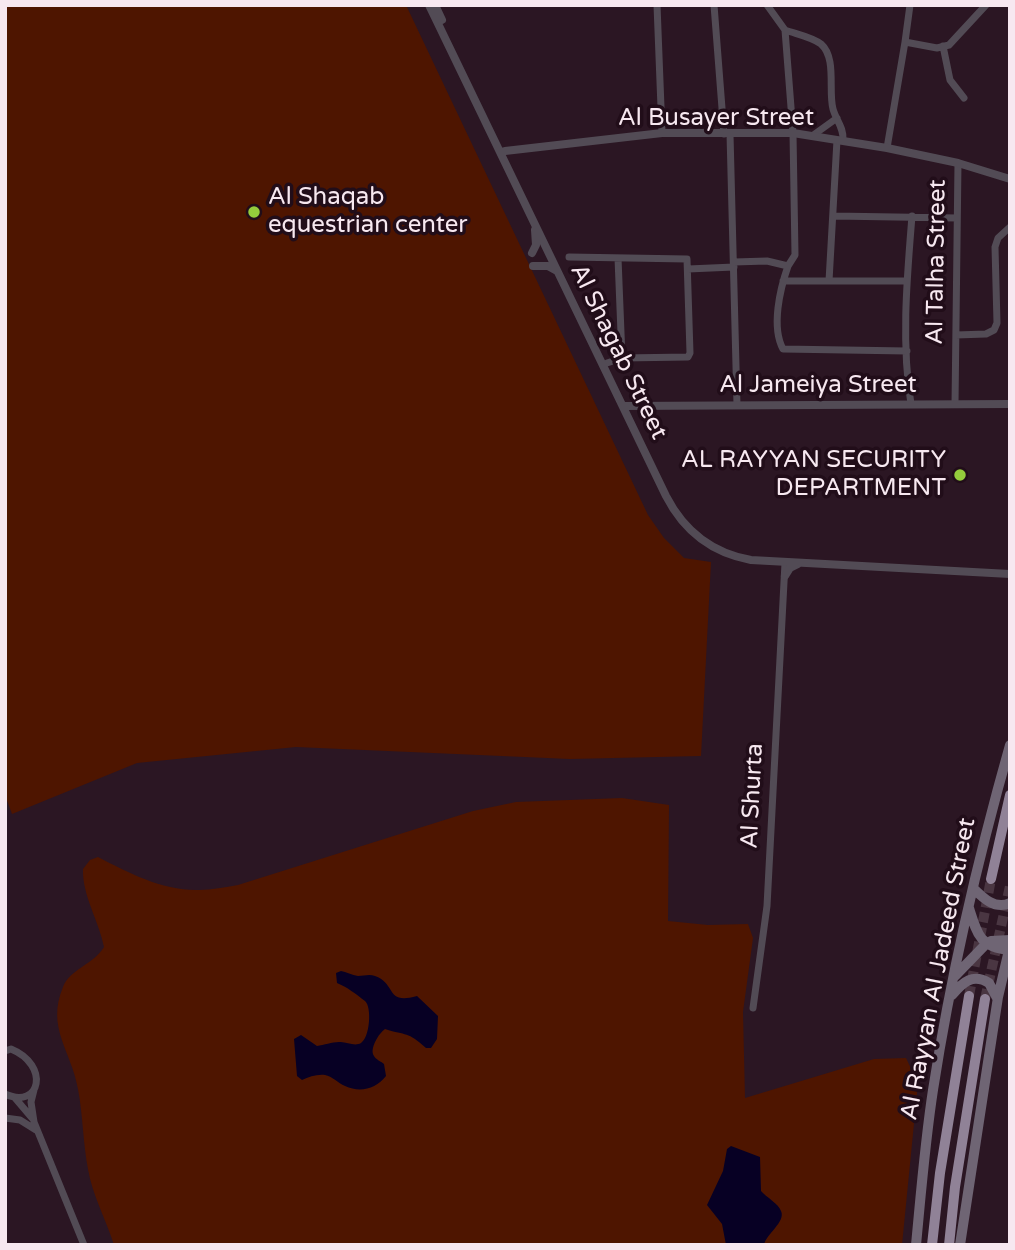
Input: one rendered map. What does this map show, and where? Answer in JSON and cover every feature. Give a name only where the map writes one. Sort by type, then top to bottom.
[{"type":"highway","name":"Al Rayyan Al Jadeed Street","points":[[991,879],[1010,795]]},
{"type":"highway","name":"Al Rayyan Al Jadeed Street","points":[[932,1245],[940,1173],[969,996]]},
{"type":"highway","points":[[948,1245],[985,999]]},
{"type":"main road","name":"Al Rayyan Al Jadeed Street","points":[[916,1245],[933,1090],[954,977],[968,908],[1010,745]]},
{"type":"main road","points":[[973,888],[983,898],[997,905],[1005,906],[1010,903]]},
{"type":"main road","points":[[968,908],[977,931],[986,944]]},
{"type":"main road","points":[[954,977],[991,941],[1009,947],[998,999],[960,1245]]},
{"type":"main road","points":[[998,999],[1010,975]]},
{"type":"main road","points":[[951,996],[963,982],[977,978],[994,988],[998,999]]},
{"type":"street","name":"Al Shagab Street","points":[[429,5],[670,503],[689,529],[708,544],[728,554],[751,560],[849,564]]},
{"type":"street","name":"Al Shagab Street","points":[[435,5],[607,363],[625,406]]},
{"type":"street","points":[[657,5],[662,133]]},
{"type":"street","points":[[714,5],[727,134],[734,264],[737,405]]},
{"type":"street","points":[[767,5],[785,30],[793,133],[795,255],[783,281],[778,331],[783,349],[907,351]]},
{"type":"street","points":[[887,148],[910,5]]},
{"type":"street","points":[[905,42],[937,48],[954,41],[986,5]]},
{"type":"street","name":"Al Busayer Street","points":[[785,30],[809,38],[825,50],[830,68],[833,108],[842,129],[840,140]]},
{"type":"street","points":[[943,46],[950,80],[964,98]]},
{"type":"street","points":[[812,136],[837,118]]},
{"type":"street","name":"Al Busayer Street","points":[[505,151],[662,133],[793,133],[887,148],[957,163],[1010,179]]},
{"type":"street","points":[[829,281],[840,140]]},
{"type":"street","name":"Al Talha Street","points":[[955,404],[957,163]]},
{"type":"street","points":[[520,195],[537,237],[532,253]]},
{"type":"street","points":[[834,216],[957,218]]},
{"type":"street","points":[[911,404],[907,351],[907,281],[912,216]]},
{"type":"street","points":[[956,335],[986,334],[994,330],[997,323],[995,247],[998,238],[1010,227]]},
{"type":"street","points":[[569,257],[687,259],[688,357],[622,358],[607,363]]},
{"type":"street","points":[[618,258],[622,358]]},
{"type":"street","points":[[688,269],[767,261],[788,266]]},
{"type":"street","points":[[533,265],[548,266],[558,272]]},
{"type":"street","points":[[783,281],[907,281]]},
{"type":"street","name":"Al Jameiya Street","points":[[625,406],[1010,404]]},
{"type":"street","name":"Al Shagab Street","points":[[640,437],[677,508],[692,526],[710,541],[730,551],[751,557],[1010,573]]},
{"type":"street","points":[[770,562],[783,576],[798,564]]},
{"type":"street","name":"Al Shurta","points":[[753,1008],[767,906],[783,563]]},
{"type":"street","points":[[7,1049],[27,1057],[31,1062],[37,1080],[31,1102],[34,1122],[84,1245]]},
{"type":"street","points":[[10,1097],[26,1096],[34,1090]]},
{"type":"street","points":[[10,1097],[34,1122]]},
{"type":"street","points":[[5,1118],[20,1119],[38,1131]]},
{"type":"shaded area","name":"Al Shaqab equestrian center","points":[[5,5],[406,5],[648,515],[664,538],[684,558],[711,562],[701,756],[570,759],[296,747],[137,763],[12,814],[5,795]]},
{"type":"shaded area","points":[[622,798],[669,805],[668,921],[708,925],[748,924],[753,938],[743,1012],[745,1098],[874,1059],[906,1058],[918,1083],[902,1245],[114,1245],[90,1178],[78,1089],[61,1039],[57,1015],[58,1002],[66,981],[104,947],[83,879],[83,869],[90,860],[98,857],[134,875],[172,888],[214,889],[238,885],[473,811],[516,802]]},
{"type":"shaded area","points":[[341,971],[358,976],[375,976],[386,984],[395,996],[417,996],[438,1016],[437,1039],[431,1048],[426,1048],[407,1035],[385,1029],[383,1031],[375,1041],[373,1053],[384,1064],[386,1076],[367,1089],[342,1085],[325,1075],[302,1080],[297,1076],[294,1039],[301,1035],[317,1046],[339,1042],[356,1044],[364,1040],[368,1029],[367,1004],[355,993],[337,983],[336,973]]},
{"type":"shaded area","points":[[731,1146],[760,1157],[761,1191],[781,1211],[781,1219],[764,1245],[726,1245],[722,1224],[707,1205],[723,1171],[727,1149]]},
{"type":"tunnel","points":[[969,996],[991,879]]},
{"type":"tunnel","points":[[985,999],[1010,886]]},
{"type":"place","name":"Al Shaqab equestrian center","points":[[254,212]]},
{"type":"place","name":"AL RAYYAN SECURITY DEPARTMENT","points":[[960,475]]}]
